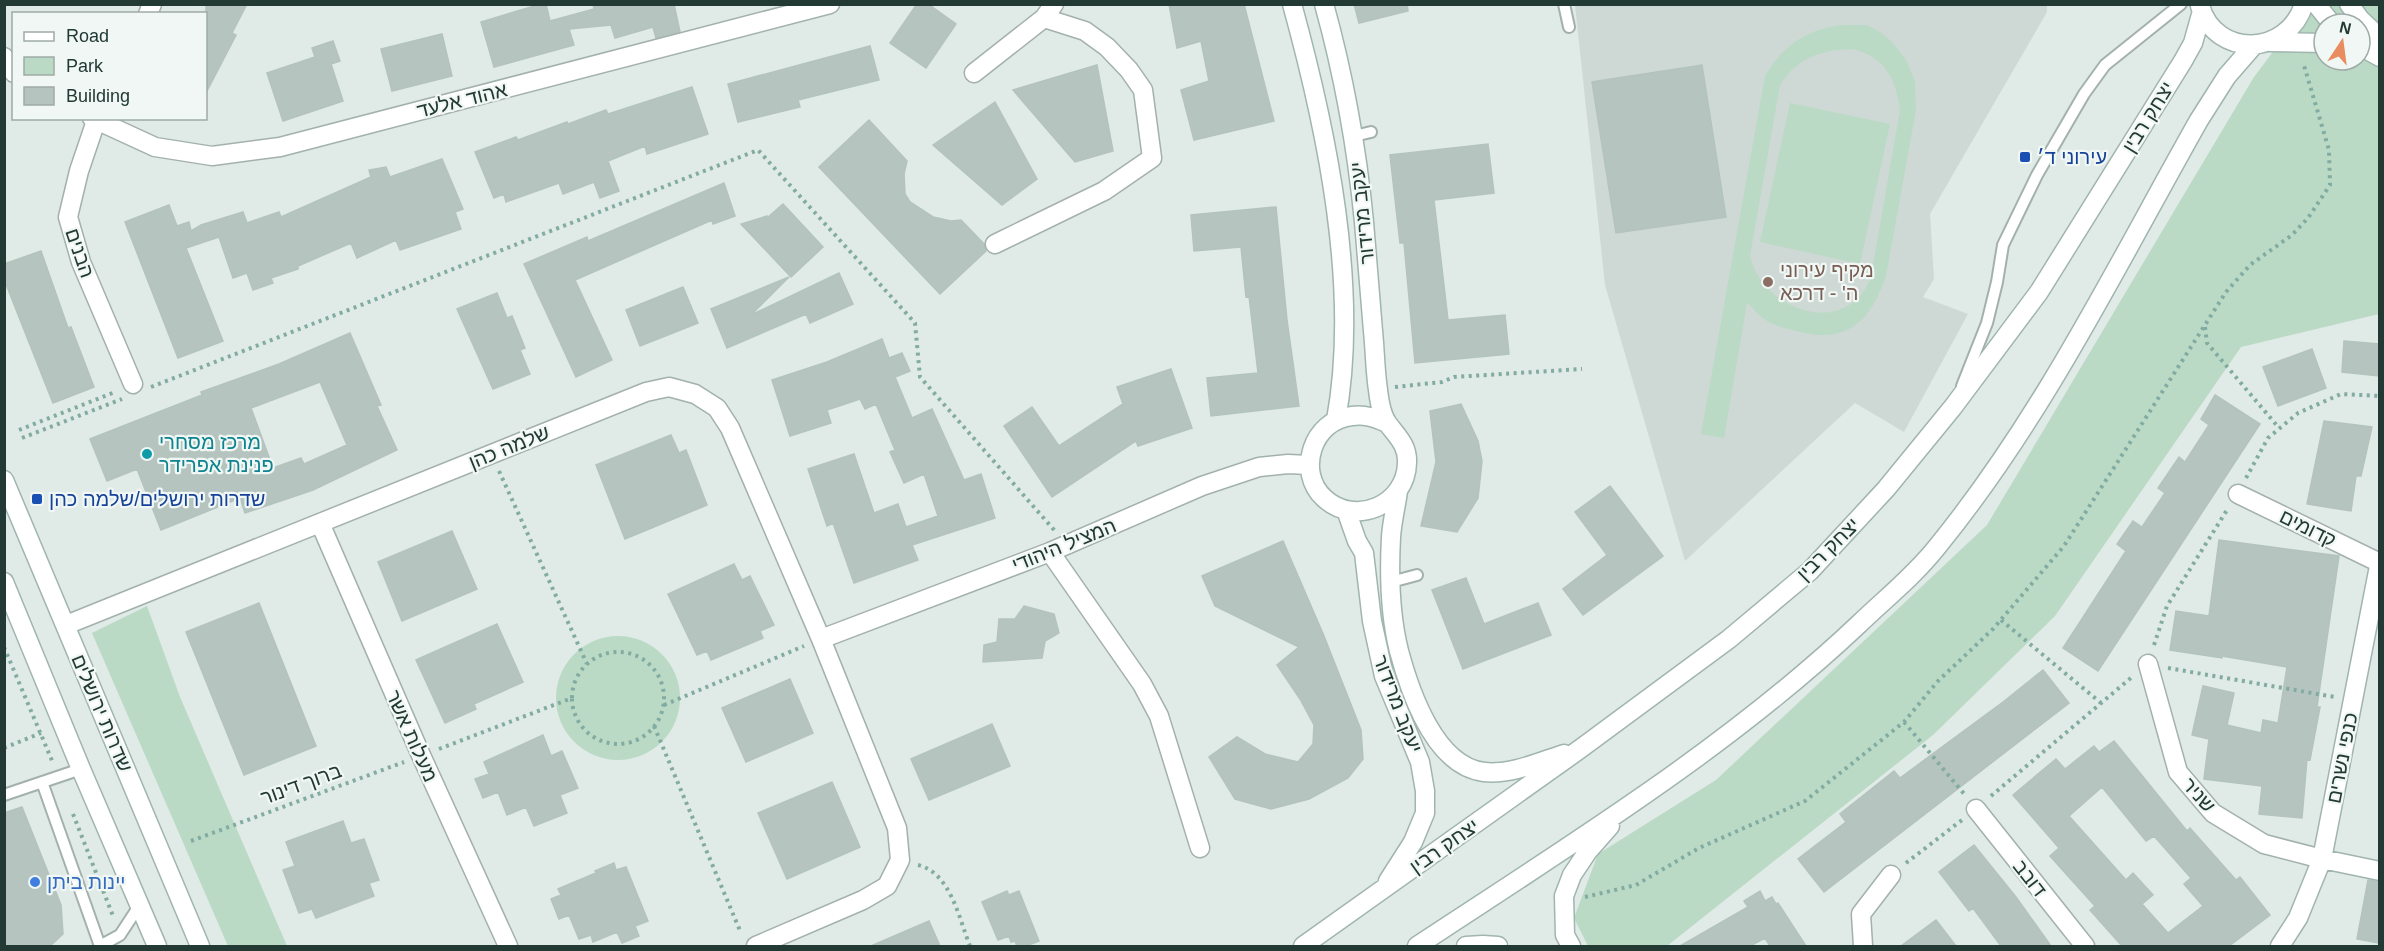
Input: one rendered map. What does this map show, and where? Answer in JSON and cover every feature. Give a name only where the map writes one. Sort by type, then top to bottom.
[{"type":"street","name":"אהוד אלעד","points":[[97,120],[155,147],[212,156],[280,147],[830,4]]},
{"type":"street","name":"יעקב מרידור","points":[[1292,4],[1329,166],[1341,240],[1344,373],[1336,420]]},
{"type":"street","name":"יעקב מרידור","points":[[1324,4],[1363,134],[1364,220],[1378,390],[1387,423]]},
{"type":"street","points":[[1417,946],[1627,807],[1820,661],[1935,549],[1988,481],[2031,418],[2226,76],[2261,44],[2282,36],[2292,26],[2304,4]]},
{"type":"street","points":[[2201,8],[2208,23],[2228,40],[2261,44],[2312,43]]},
{"type":"street","name":"יצחק רבין","points":[[1303,946],[1580,749],[1729,639],[1810,571],[1886,489],[1953,407],[2039,292],[2193,44],[2201,8]]},
{"type":"street","points":[[974,73],[1049,11],[1086,31],[1107,47],[1129,70],[1143,90],[1152,158],[1104,191],[995,244]]},
{"type":"street","points":[[4,57],[12,70]]},
{"type":"street","name":"הבנים","points":[[95,120],[79,171],[69,217],[81,262],[137,390]]},
{"type":"street","name":"שלמה כהן","points":[[66,625],[646,392],[669,387],[695,394],[717,408],[730,428],[821,639]]},
{"type":"street","points":[[1350,416],[1368,416],[1387,423],[1401,440],[1408,462],[1405,478],[1398,491],[1388,502],[1375,509],[1361,512],[1334,506],[1320,494],[1311,477],[1309,465],[1312,447],[1320,434],[1336,420],[1350,416]]},
{"type":"street","name":"המציל היהודי","points":[[821,639],[1068,545],[1202,486],[1259,467],[1288,464],[1309,465]]},
{"type":"street","name":"שדרות ירושלים","points":[[4,480],[200,946]]},
{"type":"street","name":"יעקב מרידור","points":[[1398,491],[1391,534],[1391,582],[1399,650],[1417,705],[1437,743],[1464,765],[1483,772],[1507,772],[1580,749]]},
{"type":"street","name":"קדומים","points":[[2238,494],[2379,562]]},
{"type":"street","name":"יעקב מרידור","points":[[1346,510],[1357,541],[1364,553],[1372,621],[1384,676],[1420,762],[1425,791],[1425,813],[1413,842],[1382,890]]},
{"type":"street","name":"מעלות אשר","points":[[320,523],[421,756],[508,946]]},
{"type":"street","points":[[1050,552],[1142,684],[1159,717],[1200,848]]},
{"type":"street","name":"כנפי נשרים","points":[[2280,946],[2298,918],[2322,859],[2379,562]]},
{"type":"street","name":"שדרות ירושלים","points":[[4,582],[157,946]]},
{"type":"street","points":[[749,941],[863,900],[887,886],[900,860],[897,828],[821,639]]},
{"type":"street","name":"שניר","points":[[2148,664],[2178,772],[2213,813],[2264,843],[2379,872]]},
{"type":"street","points":[[1571,946],[1565,935],[1564,896],[1572,875],[1588,851],[1627,807]]},
{"type":"street","name":"דובב","points":[[1976,809],[2085,946]]},
{"type":"street","points":[[1863,946],[1861,914],[1891,875]]},
{"type":"street","points":[[1466,946],[1498,946]]},
{"type":"lane","points":[[1564,4],[1569,27]]},
{"type":"lane","points":[[1953,407],[1987,323],[2003,245],[2037,175],[2084,94],[2105,65],[2181,4]]},
{"type":"lane","points":[[1391,582],[1417,575]]},
{"type":"lane","points":[[4,795],[81,769]]},
{"type":"lane","points":[[42,782],[100,946],[120,935],[139,906]]},
{"type":"path","points":[[1575,900],[1636,885],[1699,848],[1805,801],[1904,722],[1938,681],[2001,620],[2064,546],[2226,292],[2250,265],[2292,236],[2308,218],[2330,186],[2330,150],[2301,57],[2312,47]]},
{"type":"path","points":[[22,438],[137,390],[758,150],[915,323],[920,378],[1068,545]]},
{"type":"path","points":[[2205,326],[2207,343],[2279,428]]},
{"type":"path","points":[[1390,388],[1442,382],[1454,377],[1582,369]]},
{"type":"path","points":[[19,430],[137,390]]},
{"type":"path","points":[[1891,875],[1976,809],[2148,664],[2167,606],[2238,494],[2268,438],[2298,413],[2341,394],[2379,396]]},
{"type":"path","points":[[492,454],[587,664]]},
{"type":"path","points":[[2001,620],[2101,703]]},
{"type":"path","points":[[664,705],[821,639]]},
{"type":"path","points":[[614,652],[639,656],[652,666],[661,679],[664,689],[664,705],[654,726],[640,739],[624,743],[605,742],[590,734],[579,722],[572,698],[577,677],[587,664],[600,655],[614,652]]},
{"type":"path","points":[[2148,664],[2353,700]]},
{"type":"path","name":"ברוך דינור","points":[[191,841],[572,698]]},
{"type":"path","points":[[1904,722],[1976,809]]},
{"type":"path","points":[[654,726],[749,941]]},
{"type":"path","points":[[4,748],[40,733]]},
{"type":"path","points":[[900,860],[925,866],[944,882],[970,946]]},
{"type":"shaded area","name":"מקיף עירוני ה' - דרכא","points":[[1575,5],[2047,5],[2047,12],[1930,214],[1934,279],[1923,297],[1968,314],[1904,432],[1855,403],[1685,561],[1605,285]]},
{"type":"green space","points":[[2308,5],[2379,5],[2379,314],[2241,347],[2055,616],[1933,735],[1667,946],[1588,946],[1574,918],[1598,854],[1716,780],[1987,525],[2254,77]]},
{"type":"green space","points":[[1867,25],[1883,34],[1906,60],[1915,81],[1916,110],[1886,276],[1880,292],[1865,316],[1844,331],[1832,334],[1817,335],[1776,325],[1762,317],[1747,303],[1724,438],[1701,434],[1765,76],[1779,56],[1797,41],[1829,27]],"holes":[[[1853,49],[1881,64],[1887,71],[1892,79],[1900,110],[1871,277],[1859,296],[1843,308],[1825,313],[1806,311],[1787,303],[1771,291],[1758,275],[1750,256],[1780,85],[1794,68],[1821,53]]]},
{"type":"green space","points":[[1790,103],[1890,124],[1860,264],[1760,242]]},
{"type":"green space","points":[[147,606],[180,697],[287,946],[228,946],[92,633]]},
{"type":"green space","points":[[618,636],[642,641],[662,654],[675,674],[680,698],[675,722],[662,742],[642,755],[618,760],[594,755],[574,742],[561,722],[556,698],[561,674],[574,654],[594,641]]},
{"type":"building","points":[[206,4],[247,4],[232,33],[236,35],[207,91],[207,12]]},
{"type":"building","points":[[546,4],[550,21],[594,9],[593,4],[674,4],[680,32],[656,38],[653,27],[615,38],[611,25],[569,29],[574,45],[494,67],[481,22]]},
{"type":"building","points":[[917,4],[928,4],[956,24],[926,68],[890,43]]},
{"type":"building","points":[[1169,4],[1244,4],[1274,121],[1194,140],[1181,90],[1209,81],[1201,41],[1177,48]]},
{"type":"building","points":[[1354,4],[1407,4],[1408,11],[1359,23]]},
{"type":"building","points":[[442,34],[452,76],[392,91],[381,49]]},
{"type":"building","points":[[333,41],[340,61],[331,64],[343,101],[283,121],[267,73],[315,57],[312,48]]},
{"type":"building","points":[[870,46],[879,80],[798,100],[800,107],[738,122],[728,84]]},
{"type":"building","points":[[1097,65],[1113,151],[1075,162],[1013,90]]},
{"type":"building","points":[[1702,65],[1726,217],[1616,233],[1592,82]]},
{"type":"building","points":[[692,87],[708,134],[647,154],[645,146],[608,161],[619,191],[600,198],[594,182],[563,194],[559,183],[506,202],[504,194],[494,198],[475,152],[606,110],[608,114]]},
{"type":"building","points":[[995,102],[1037,179],[1002,205],[933,145]]},
{"type":"building","points":[[869,120],[907,161],[904,174],[905,194],[910,202],[933,217],[951,221],[961,220],[984,244],[986,251],[940,294],[819,167]]},
{"type":"building","points":[[1488,144],[1494,193],[1434,200],[1448,320],[1505,315],[1509,354],[1415,363],[1404,243],[1400,243],[1390,155]]},
{"type":"building","points":[[442,159],[463,209],[455,212],[461,229],[400,250],[396,240],[357,258],[351,243],[298,266],[298,269],[271,278],[273,283],[253,290],[247,273],[233,278],[219,237],[186,248],[223,341],[178,358],[125,222],[169,205],[177,226],[189,222],[191,231],[201,225],[243,212],[247,223],[279,212],[281,217],[371,177],[369,170],[386,167],[390,177]]},
{"type":"building","points":[[724,183],[735,216],[713,224],[712,220],[575,280],[612,360],[576,377],[524,264],[587,237],[588,241]]},
{"type":"building","points":[[783,204],[823,247],[791,277],[741,224],[767,216],[767,218]]},
{"type":"building","points":[[1276,207],[1287,320],[1299,406],[1211,416],[1207,378],[1258,373],[1241,247],[1194,251],[1191,215]]},
{"type":"building","points":[[41,251],[68,328],[71,327],[94,387],[53,403],[4,279],[4,264]]},
{"type":"building","points":[[839,273],[853,304],[810,323],[806,314],[727,348],[711,309],[789,277],[751,315]]},
{"type":"building","points":[[683,287],[698,323],[640,346],[626,310]]},
{"type":"building","points":[[497,293],[507,318],[512,316],[525,348],[520,350],[530,374],[493,389],[457,309]]},
{"type":"building","points":[[350,333],[381,405],[377,406],[397,450],[313,490],[245,513],[240,498],[161,530],[137,469],[107,481],[90,439],[202,395],[201,392],[279,364]],"holes":[[[320,382],[347,445],[304,464],[301,458],[273,468],[251,408]]]},
{"type":"building","points":[[882,339],[889,358],[902,353],[910,371],[895,377],[912,418],[932,409],[964,480],[981,474],[995,518],[912,545],[918,560],[854,583],[833,523],[827,526],[808,469],[854,454],[874,513],[898,504],[906,527],[938,516],[924,474],[904,483],[890,452],[895,450],[876,404],[865,409],[860,399],[827,410],[831,423],[790,436],[772,380],[827,362]]},
{"type":"building","points":[[2344,341],[2379,344],[2379,376],[2342,372]]},
{"type":"building","points":[[2312,349],[2326,388],[2278,406],[2263,367]]},
{"type":"building","points":[[1171,369],[1192,428],[1138,446],[1136,441],[1052,497],[1004,426],[1032,407],[1059,446],[1123,404],[1117,387]]},
{"type":"building","points":[[2215,395],[2260,424],[2098,671],[2063,648],[2126,551],[2117,544],[2133,521],[2142,527],[2165,493],[2158,488],[2179,457],[2185,462],[2209,425],[2201,419]]},
{"type":"building","points":[[1461,404],[1478,441],[1482,461],[1478,498],[1457,532],[1421,526],[1436,462],[1430,411]]},
{"type":"building","points":[[2324,421],[2372,427],[2361,476],[2356,476],[2351,511],[2307,504]]},
{"type":"building","points":[[671,435],[679,453],[686,450],[707,505],[625,539],[596,465]]},
{"type":"building","points":[[1610,486],[1663,556],[1583,615],[1563,589],[1607,555],[1575,512]]},
{"type":"building","points":[[452,531],[477,589],[402,621],[378,562]]},
{"type":"building","points":[[2219,540],[2339,556],[2317,707],[2320,707],[2310,760],[2307,759],[2302,818],[2259,814],[2262,786],[2204,779],[2209,739],[2192,735],[2203,686],[2234,693],[2227,725],[2261,733],[2263,720],[2278,723],[2287,667],[2170,650],[2176,611],[2209,616]]},
{"type":"building","points":[[1283,541],[1361,730],[1363,759],[1348,778],[1309,799],[1271,809],[1235,799],[1209,757],[1237,737],[1265,754],[1298,762],[1313,744],[1314,725],[1277,665],[1299,647],[1215,606],[1202,576]]},
{"type":"building","points":[[734,564],[742,580],[750,576],[774,625],[760,631],[763,638],[711,660],[707,651],[697,655],[668,594]]},
{"type":"building","points":[[1466,578],[1484,624],[1538,603],[1551,635],[1463,669],[1432,590]]},
{"type":"building","points":[[259,603],[316,746],[244,775],[186,632]]},
{"type":"building","points":[[1024,606],[1054,614],[1059,633],[1045,641],[1042,658],[983,662],[984,645],[997,642],[999,619],[1015,619]]},
{"type":"building","points":[[497,624],[523,682],[474,704],[476,709],[445,723],[416,660]]},
{"type":"building","points":[[2043,670],[2069,703],[1824,892],[1798,859],[1846,822],[1840,814],[1894,771],[1900,778]]},
{"type":"building","points":[[790,679],[813,733],[746,762],[722,708]]},
{"type":"building","points":[[992,724],[1010,766],[929,800],[911,759]]},
{"type":"building","points":[[543,735],[551,756],[562,751],[578,788],[560,795],[567,813],[534,826],[526,807],[507,815],[498,792],[483,798],[475,779],[489,774],[484,762]]},
{"type":"building","points":[[2114,741],[2187,831],[2190,828],[2236,880],[2240,877],[2270,915],[2229,946],[2122,946],[2090,910],[2095,906],[2050,856],[2059,848],[2013,795],[2056,759],[2065,769],[2094,746],[2099,752]],"holes":[[[2102,787],[2146,841],[2154,836],[2191,878],[2184,884],[2203,906],[2168,933],[2142,904],[2153,895],[2133,873],[2126,880],[2069,816]]]},
{"type":"building","points":[[832,782],[860,847],[787,879],[758,813]]},
{"type":"building","points":[[22,807],[61,905],[63,934],[50,946],[4,946],[4,813]]},
{"type":"building","points":[[343,821],[351,843],[364,839],[379,880],[369,883],[374,896],[316,918],[312,909],[299,913],[283,870],[295,866],[286,842]]},
{"type":"building","points":[[1974,845],[2016,897],[2051,946],[2001,946],[1973,908],[1969,911],[1939,872]]},
{"type":"building","points":[[614,863],[616,870],[626,867],[648,921],[635,926],[639,936],[622,943],[617,932],[593,942],[591,935],[579,939],[569,915],[559,919],[551,899],[561,895],[558,889]]},
{"type":"building","points":[[2368,880],[2379,882],[2379,943],[2357,939]]},
{"type":"building","points":[[1007,891],[1009,895],[1019,891],[1039,941],[1026,946],[1017,946],[1015,941],[1011,942],[1009,936],[998,940],[982,902]]},
{"type":"building","points":[[1760,891],[1765,901],[1772,897],[1776,904],[1778,903],[1806,946],[1770,946],[1765,938],[1750,946],[1680,946],[1748,907],[1744,901]]},
{"type":"building","points":[[1936,920],[1956,946],[1901,946]]},
{"type":"building","points":[[929,921],[940,946],[871,946]]},
{"type":"place","name":"עירוני ד׳","points":[[2025,157]]},
{"type":"place","name":"מקיף עירוני ה' - דרכא","points":[[1768,282]]},
{"type":"place","name":"מרכז מסחרי פנינת אפרידר","points":[[147,454]]},
{"type":"place","name":"שדרות ירושלים/שלמה כהן","points":[[37,499]]},
{"type":"place","name":"יינות ביתן","points":[[35,882]]}]
